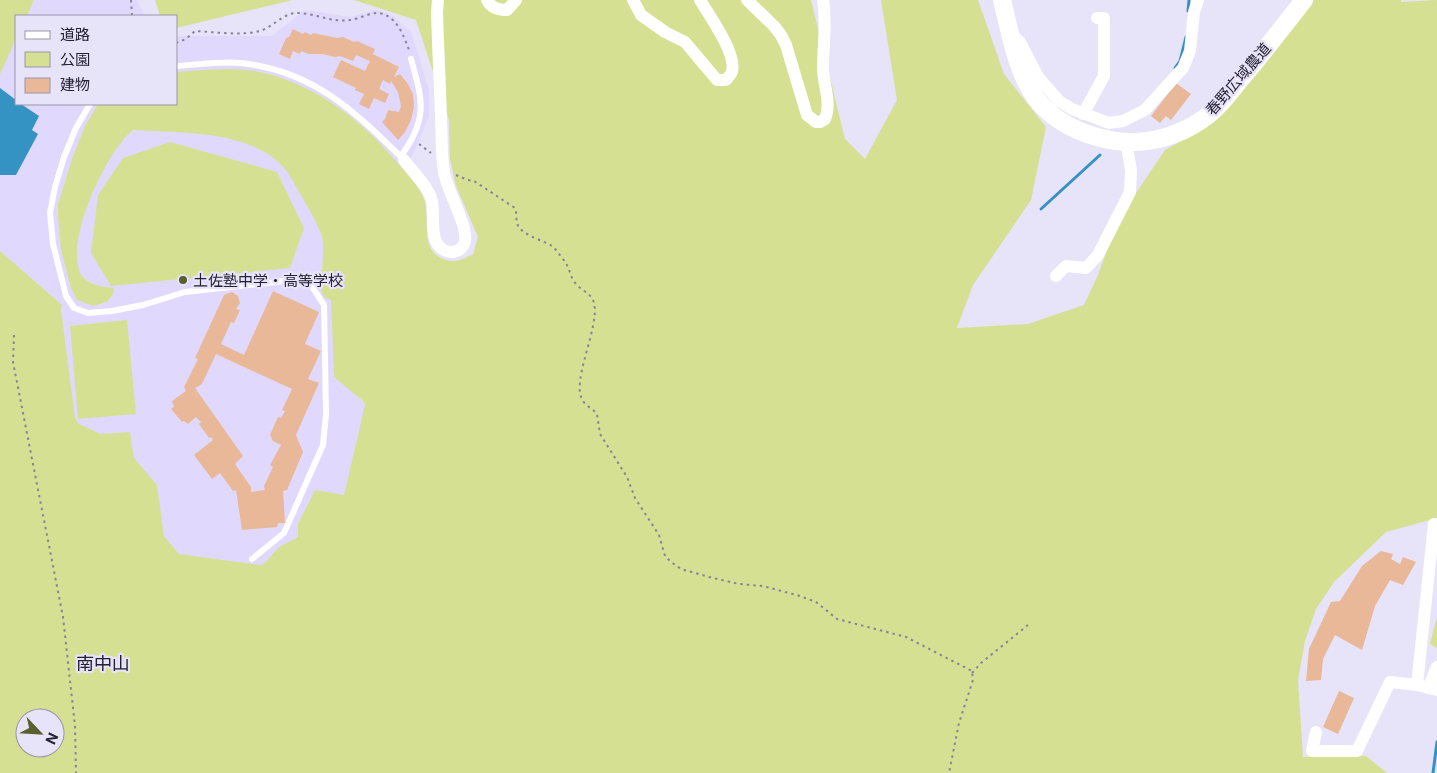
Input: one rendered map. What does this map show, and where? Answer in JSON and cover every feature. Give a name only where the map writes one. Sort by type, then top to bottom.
[{"type":"street","points":[[403,158],[432,200],[434,233],[438,245],[450,252],[457,251],[462,247],[465,235],[463,224],[448,187],[442,160],[438,0]]},
{"type":"street","points":[[487,0],[490,6],[502,10],[507,10],[516,0]]},
{"type":"street","points":[[633,0],[641,15],[665,32],[685,42],[717,80],[726,80],[732,71],[733,61],[729,50],[700,0]]},
{"type":"street","points":[[747,0],[781,34],[807,114],[816,122],[825,119],[828,104],[823,70],[826,28],[823,0]]},
{"type":"street","name":"春野広域農道","points":[[1002,0],[1024,79],[1036,98],[1057,118],[1077,130],[1103,138],[1126,142],[1147,141],[1172,135],[1196,124],[1215,110],[1304,0]]},
{"type":"street","points":[[1011,34],[1020,42],[1038,77],[1059,101],[1083,114],[1109,123],[1123,122],[1146,110],[1183,68],[1190,51],[1194,12],[1198,0]]},
{"type":"street","points":[[1083,114],[1104,76],[1104,18],[1098,18]]},
{"type":"street","points":[[1056,276],[1066,266],[1086,268],[1098,255],[1116,222],[1130,192],[1131,170],[1126,142]]},
{"type":"street","points":[[1427,688],[1434,524]]},
{"type":"street","points":[[1427,688],[1437,668]]},
{"type":"street","points":[[1316,732],[1312,751],[1357,751],[1390,682],[1427,688]]},
{"type":"lane","points":[[178,66],[239,63],[272,68],[303,80],[331,94],[371,127],[403,158],[419,123],[421,102],[420,91],[411,59]]},
{"type":"lane","points":[[89,105],[76,128],[64,158],[55,187],[50,214],[53,244],[66,296],[74,308],[88,313],[112,311],[143,305],[185,292],[285,281],[311,286],[324,305],[326,414],[323,446],[284,533],[252,559]]},
{"type":"path","points":[[131,0],[132,15]]},
{"type":"path","points":[[178,42],[186,39],[195,31],[242,33],[260,30],[285,16],[296,13],[345,21],[360,19],[378,12],[386,15],[404,35],[411,59]]},
{"type":"path","points":[[413,138],[431,154]]},
{"type":"path","points":[[454,174],[464,179],[474,180],[515,208],[518,216],[517,224],[521,229],[532,237],[551,245],[569,264],[571,276],[577,285],[594,300],[596,312],[584,362],[580,396],[584,403],[597,414],[600,434],[627,476],[630,488],[659,534],[664,556],[682,569],[709,577],[739,584],[774,588],[802,596],[816,602],[837,619],[906,637],[970,669],[972,680],[959,723],[949,773]]},
{"type":"path","points":[[14,335],[12,362],[63,618],[75,726],[76,773]]},
{"type":"path","points":[[972,673],[981,662],[1028,625]]},
{"type":"shaded area","points":[[32,0],[137,0],[144,15],[25,15]]},
{"type":"shaded area","name":"土佐塾中学・高等学校","points":[[305,10],[350,17],[376,10],[392,15],[412,34],[429,90],[429,116],[413,155],[331,238],[378,401],[353,502],[303,538],[263,571],[176,558],[99,438],[72,420],[61,305],[0,255],[0,71],[15,37],[15,105],[178,105],[178,36],[272,36]]},
{"type":"green space","points":[[0,0],[34,0],[27,15],[15,15],[15,41],[0,74]]},
{"type":"green space","points":[[155,0],[293,0],[178,28],[178,15],[160,15]]},
{"type":"green space","points":[[354,0],[811,0],[845,139],[865,159],[897,100],[881,0],[978,0],[1004,74],[1046,127],[1031,200],[973,285],[957,328],[1028,324],[1084,305],[1098,275],[1111,239],[1134,196],[1165,150],[1213,123],[1252,79],[1314,0],[1401,0],[1401,2],[1437,0],[1437,518],[1386,532],[1334,582],[1316,609],[1305,641],[1298,680],[1303,757],[1366,756],[1387,773],[0,773],[0,251],[62,305],[75,418],[79,424],[101,434],[130,432],[134,458],[157,485],[164,536],[179,554],[260,565],[264,564],[279,547],[298,537],[298,524],[315,490],[344,495],[365,405],[364,402],[334,377],[331,300],[324,297],[321,290],[323,242],[315,219],[281,164],[263,151],[246,144],[228,138],[208,135],[133,130],[111,157],[100,177],[82,221],[78,243],[77,262],[82,276],[92,283],[114,288],[113,294],[108,301],[94,306],[77,300],[71,288],[61,250],[58,204],[85,126],[97,105],[178,105],[178,72],[218,69],[250,70],[279,77],[298,85],[317,94],[351,117],[382,145],[419,189],[424,199],[430,247],[441,258],[454,261],[473,254],[478,237],[456,186],[450,159],[449,120],[416,20]]},
{"type":"green space","points":[[170,142],[277,172],[304,228],[290,268],[111,286],[91,253],[98,195],[123,158]]},
{"type":"green space","points":[[127,320],[136,414],[78,419],[70,326]]},
{"type":"green space","points":[[1437,617],[1437,648],[1430,644]]},
{"type":"water","points":[[0,88],[15,99],[15,105],[22,105],[39,116],[32,130],[38,134],[16,175],[0,175]]},
{"type":"building","points":[[293,29],[303,34],[305,32],[311,35],[313,33],[337,38],[343,37],[354,42],[357,41],[375,49],[373,54],[399,67],[394,77],[400,74],[408,84],[413,94],[414,107],[411,120],[405,132],[398,140],[382,122],[388,110],[399,112],[401,106],[398,92],[391,81],[390,84],[383,80],[379,89],[389,94],[385,103],[374,98],[369,109],[359,104],[364,94],[333,77],[341,60],[365,71],[370,61],[356,55],[353,61],[340,56],[309,54],[301,51],[300,54],[293,51],[290,59],[279,54],[286,38],[289,37]]},
{"type":"building","points":[[1176,83],[1191,94],[1171,120],[1166,116],[1160,123],[1151,116]]},
{"type":"building","points":[[273,291],[319,312],[305,344],[321,351],[308,379],[319,383],[296,435],[303,452],[287,490],[283,491],[285,523],[278,523],[277,527],[242,530],[236,490],[233,491],[220,473],[212,479],[194,455],[213,440],[211,437],[209,438],[199,424],[201,422],[196,417],[188,424],[184,421],[182,422],[171,409],[174,407],[172,401],[186,391],[184,387],[198,359],[195,358],[224,295],[232,292],[238,296],[240,303],[236,309],[240,310],[234,323],[231,322],[221,344],[244,355]],"holes":[[[216,354],[292,389],[282,410],[285,411],[281,418],[278,417],[270,435],[273,441],[281,445],[270,465],[273,467],[264,486],[265,490],[251,492],[251,487],[235,464],[243,456],[195,388],[202,384]]]},
{"type":"building","points":[[1381,551],[1393,554],[1391,559],[1400,564],[1403,557],[1416,562],[1403,585],[1390,580],[1375,606],[1362,650],[1335,635],[1323,659],[1321,680],[1306,681],[1309,649],[1331,602],[1340,601],[1362,566]]},
{"type":"building","points":[[1339,691],[1354,698],[1338,734],[1323,727]]},
{"type":"waterway","points":[[1188,11],[1189,0]]},
{"type":"waterway","points":[[1175,68],[1180,61],[1186,37]]},
{"type":"waterway","points":[[1041,209],[1100,155]]},
{"type":"waterway","points":[[1433,773],[1437,742]]},
{"type":"place","name":"土佐塾中学・高等学校","points":[[183,280]]},
{"type":"district","name":"南中山","points":[[103,663]]}]
